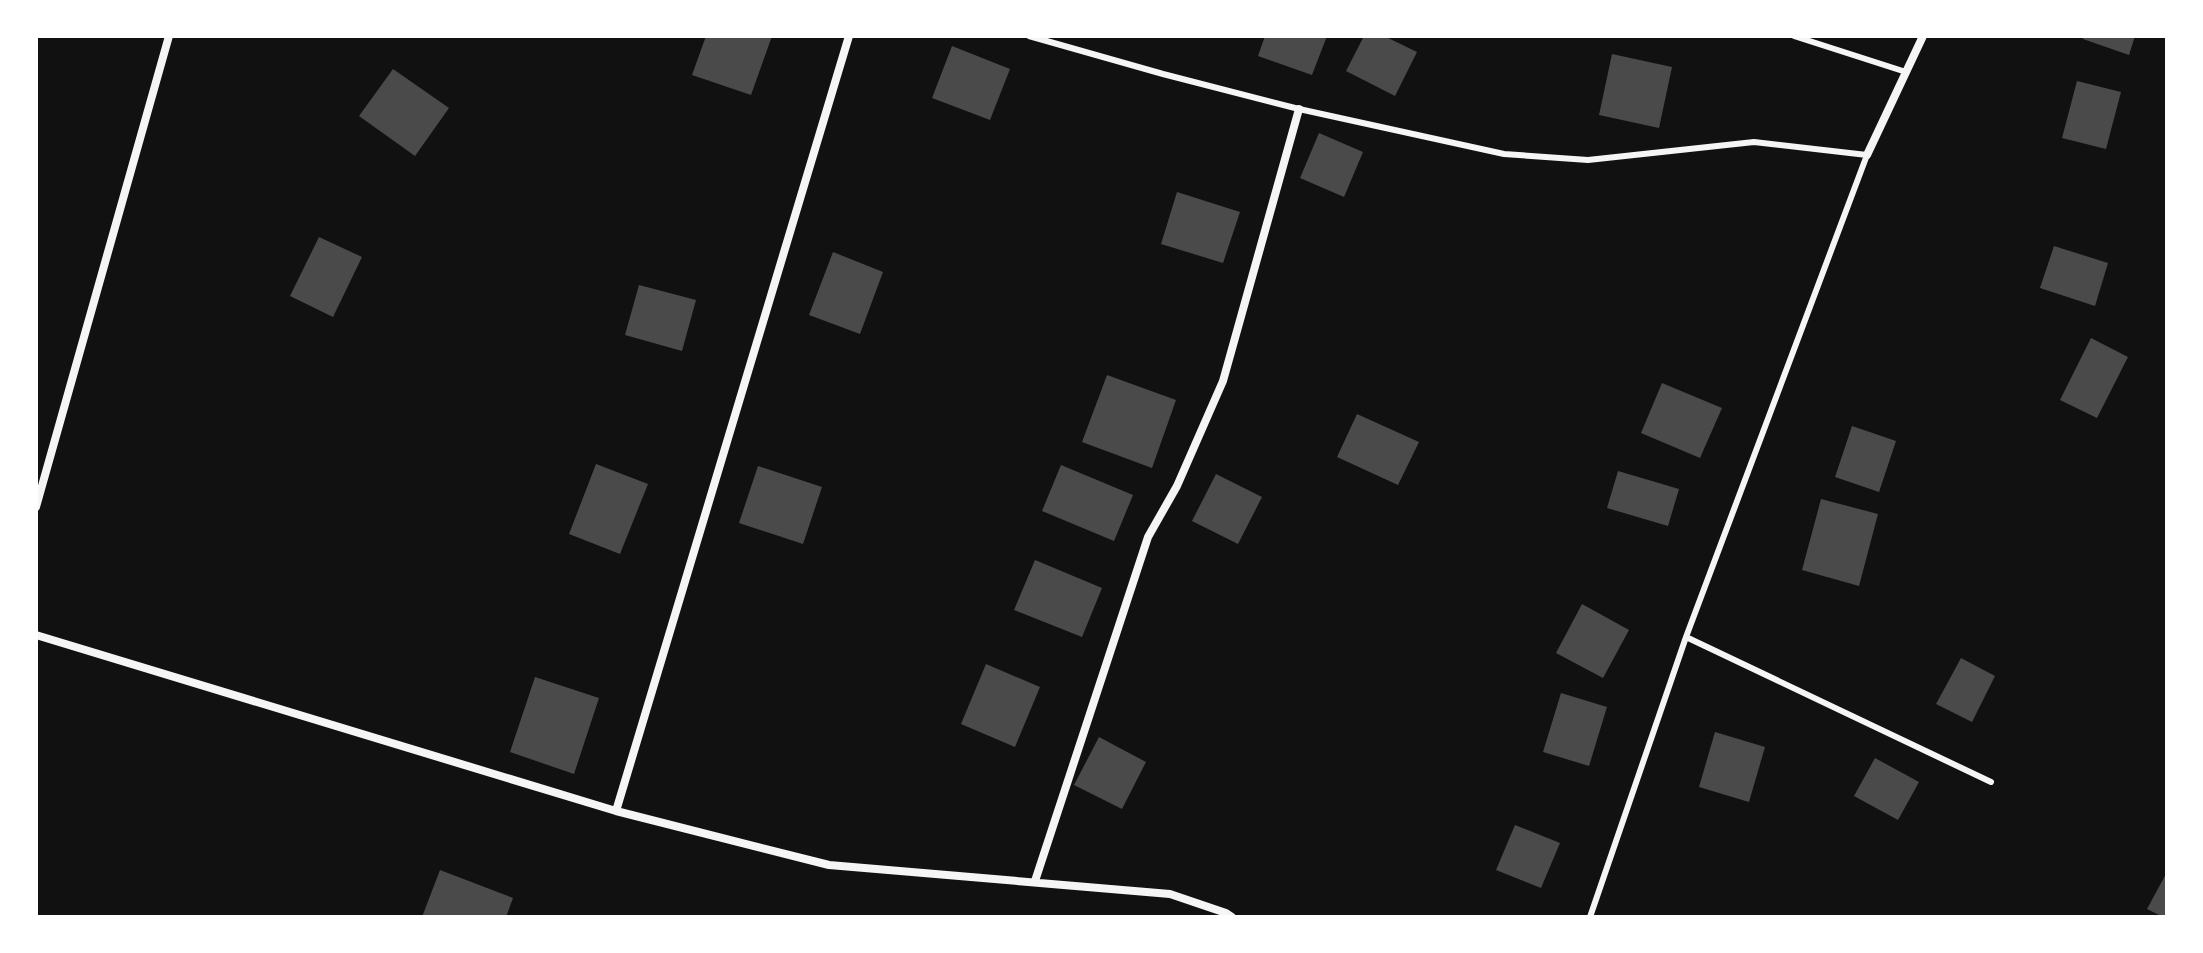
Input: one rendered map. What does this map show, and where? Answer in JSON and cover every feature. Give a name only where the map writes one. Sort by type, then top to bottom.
[{"type":"street","points":[[36,507],[169,36]]},
{"type":"street","points":[[616,811],[849,36]]},
{"type":"street","points":[[1867,155],[1923,36]]},
{"type":"street","points":[[1035,881],[1148,537],[1177,486],[1223,381],[1299,109]]},
{"type":"street","points":[[36,635],[616,811],[829,865],[1170,894],[1232,917]]},
{"type":"lane","points":[[1029,36],[1299,109],[1504,154],[1588,160],[1754,142],[1867,155],[1686,637],[1590,917]]},
{"type":"lane","points":[[1794,36],[1906,72]]},
{"type":"lane","points":[[1686,637],[1991,782]]},
{"type":"building","points":[[706,36],[772,36],[751,95],[692,75]]},
{"type":"building","points":[[1265,36],[1327,36],[1312,75],[1258,56]]},
{"type":"building","points":[[1364,36],[1384,36],[1417,52],[1395,96],[1346,71]]},
{"type":"building","points":[[2084,36],[2135,36],[2129,55],[2083,39]]},
{"type":"building","points":[[952,46],[1010,69],[990,120],[932,98]]},
{"type":"building","points":[[1612,54],[1672,67],[1659,128],[1599,115]]},
{"type":"building","points":[[393,69],[449,108],[415,156],[359,116]]},
{"type":"building","points":[[2077,81],[2121,92],[2106,149],[2062,138]]},
{"type":"building","points":[[1319,133],[1363,152],[1344,197],[1300,178]]},
{"type":"building","points":[[1177,192],[1240,212],[1223,263],[1161,244]]},
{"type":"building","points":[[319,237],[362,257],[333,317],[290,296]]},
{"type":"building","points":[[2054,246],[2108,263],[2095,306],[2040,288]]},
{"type":"building","points":[[833,252],[883,272],[860,334],[809,315]]},
{"type":"building","points":[[639,285],[696,300],[682,351],[625,335]]},
{"type":"building","points":[[2091,338],[2128,357],[2097,418],[2060,400]]},
{"type":"building","points":[[1107,375],[1176,400],[1152,468],[1082,442]]},
{"type":"building","points":[[1662,383],[1722,408],[1700,458],[1641,433]]},
{"type":"building","points":[[1357,414],[1419,442],[1398,485],[1337,457]]},
{"type":"building","points":[[1852,426],[1896,441],[1879,492],[1835,477]]},
{"type":"building","points":[[596,464],[648,484],[620,554],[569,534]]},
{"type":"building","points":[[1061,465],[1133,495],[1114,541],[1042,511]]},
{"type":"building","points":[[758,466],[822,487],[803,544],[739,523]]},
{"type":"building","points":[[1618,471],[1679,489],[1668,526],[1607,508]]},
{"type":"building","points":[[1216,474],[1262,497],[1238,544],[1192,521]]},
{"type":"building","points":[[1821,499],[1878,514],[1859,586],[1802,570]]},
{"type":"building","points":[[1035,560],[1102,588],[1082,637],[1014,610]]},
{"type":"building","points":[[1582,604],[1629,630],[1603,678],[1556,653]]},
{"type":"building","points":[[1961,658],[1995,676],[1972,722],[1936,704]]},
{"type":"building","points":[[986,664],[1040,687],[1015,747],[961,724]]},
{"type":"building","points":[[535,677],[599,698],[574,774],[510,752]]},
{"type":"building","points":[[1561,693],[1607,707],[1589,766],[1543,752]]},
{"type":"building","points":[[1715,732],[1765,747],[1749,802],[1699,787]]},
{"type":"building","points":[[1099,737],[1146,762],[1122,809],[1074,785]]},
{"type":"building","points":[[1875,758],[1919,782],[1898,820],[1854,796]]},
{"type":"building","points":[[1515,825],[1560,843],[1541,888],[1496,870]]},
{"type":"building","points":[[440,870],[513,898],[506,917],[422,917]]},
{"type":"building","points":[[2167,872],[2167,917],[2163,917],[2147,909]]}]
